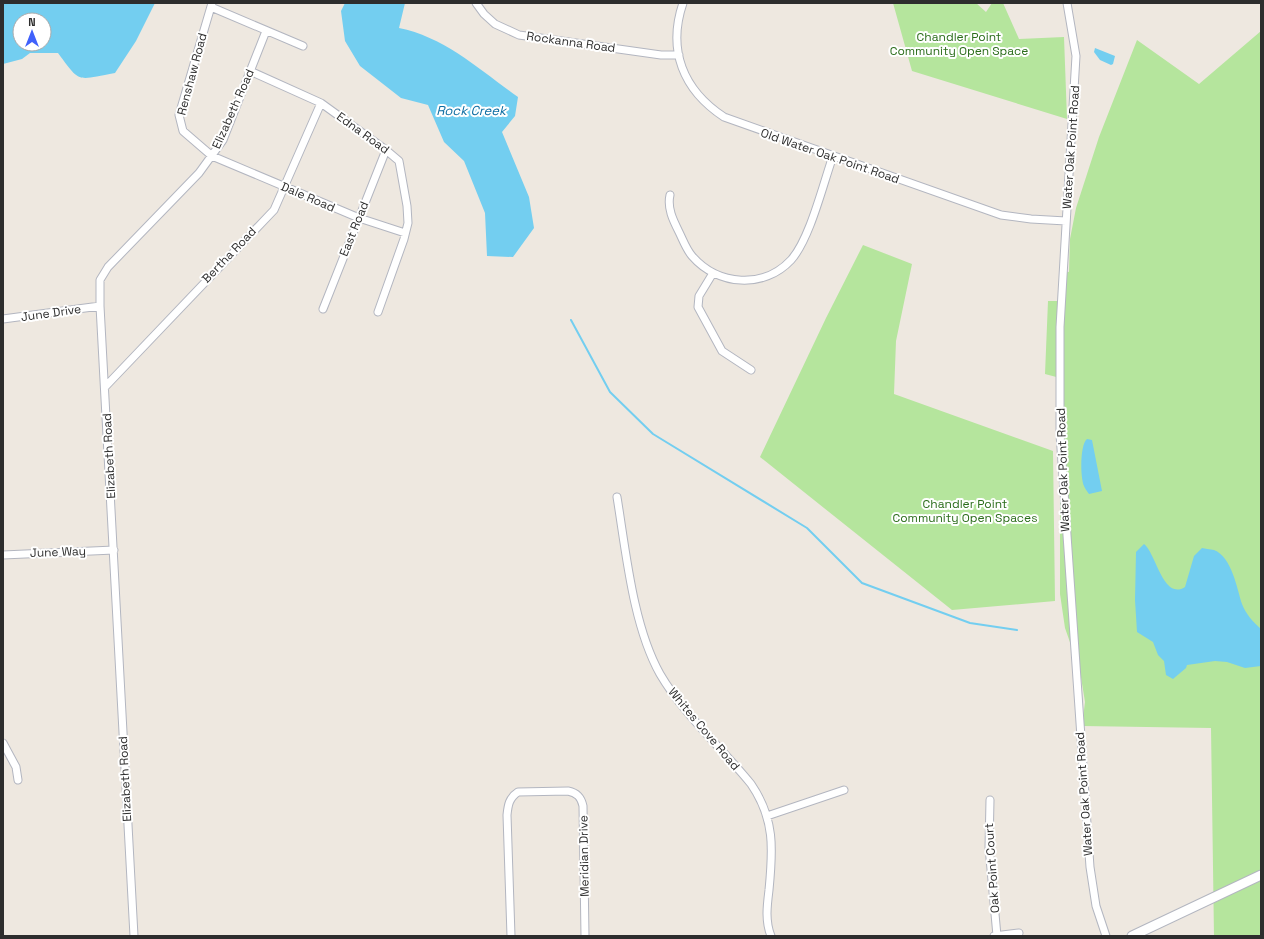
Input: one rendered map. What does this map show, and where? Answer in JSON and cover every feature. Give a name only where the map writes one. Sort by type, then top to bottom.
[{"type":"main road","points":[[1132,936],[1261,874]]},
{"type":"street","name":"Rockanna Road","points":[[476,3],[484,14],[495,24],[519,35],[662,55],[679,55]]},
{"type":"street","name":"Old Water Oak Point Road","points":[[683,3],[678,24],[679,55],[687,82],[698,97],[713,110],[734,122],[1001,215],[1031,219],[1066,221]]},
{"type":"street","name":"Water Oak Point Road","points":[[1067,3],[1076,56],[1059,346],[1062,463],[1090,867],[1096,906],[1106,936]]},
{"type":"street","points":[[212,5],[266,31],[303,46]]},
{"type":"street","name":"Renshaw Road","points":[[212,5],[179,115],[183,131],[212,156]]},
{"type":"street","name":"Elizabeth Road","points":[[134,936],[99,288],[102,274],[212,156],[223,140],[266,31]]},
{"type":"street","name":"Edna Road","points":[[250,71],[321,102],[395,157],[401,167],[408,212],[405,234],[378,312]]},
{"type":"street","name":"Bertha Road","points":[[105,387],[274,210],[321,102]]},
{"type":"street","name":"East Road","points":[[323,309],[386,150]]},
{"type":"street","name":"Dale Road","points":[[212,156],[359,218],[405,234]]},
{"type":"street","points":[[670,195],[670,212],[687,248],[697,261],[713,273],[731,279],[749,281],[775,273],[790,261],[797,253],[806,235],[833,156]]},
{"type":"street","points":[[713,273],[699,296],[697,303],[698,306],[722,351],[751,370]]},
{"type":"street","name":"June Drive","points":[[3,319],[100,306]]},
{"type":"street","name":"Whites Cove Road","points":[[616,497],[639,620],[656,665],[678,699],[750,784],[757,794],[767,816],[772,842],[767,905],[767,923],[771,936]]},
{"type":"street","name":"June Way","points":[[3,555],[114,550]]},
{"type":"street","points":[[3,743],[16,767],[18,780]]},
{"type":"street","points":[[767,816],[844,790]]},
{"type":"street","name":"Meridian Drive","points":[[511,936],[507,815],[509,802],[512,796],[518,792],[568,791],[575,793],[579,797],[583,806],[585,936]]},
{"type":"street","name":"Oak Point Court","points":[[990,800],[989,847],[997,936]]},
{"type":"street","points":[[994,936],[1018,933]]},
{"type":"green space","name":"Chandler Point Community Open Space","points":[[893,3],[976,3],[986,12],[992,3],[1003,3],[1019,39],[1064,37],[1067,119],[912,71]]},
{"type":"green space","points":[[1261,31],[1261,936],[1214,936],[1211,728],[1082,726],[1085,702],[1080,671],[1065,628],[1060,594],[1060,378],[1045,374],[1048,301],[1061,301],[1063,271],[1069,272],[1070,239],[1076,208],[1099,137],[1137,40],[1199,84]]},
{"type":"green space","name":"Chandler Point Community Open Spaces","points":[[863,245],[912,264],[896,341],[894,394],[1053,451],[1055,601],[952,610],[760,457],[826,318]]},
{"type":"water","points":[[3,3],[155,3],[136,41],[115,73],[86,78],[80,77],[71,70],[58,53],[30,53],[22,59],[3,64]]},
{"type":"water","name":"Rock Creek","points":[[345,3],[405,3],[399,28],[416,32],[447,47],[462,56],[518,97],[515,116],[502,132],[529,197],[534,228],[513,257],[487,256],[485,213],[464,161],[444,142],[428,105],[401,98],[360,66],[345,41],[341,11]]},
{"type":"water","points":[[1095,48],[1115,56],[1113,64],[1111,65],[1100,60],[1094,52]]},
{"type":"water","points":[[1087,439],[1092,440],[1102,491],[1089,494],[1084,486],[1081,468],[1083,447]]},
{"type":"water","points":[[1144,544],[1166,582],[1177,590],[1185,587],[1194,556],[1202,548],[1214,550],[1225,559],[1233,574],[1244,608],[1250,618],[1261,629],[1261,666],[1245,668],[1227,662],[1215,661],[1187,665],[1186,668],[1173,679],[1166,675],[1164,661],[1158,655],[1153,642],[1137,632],[1135,600],[1136,552]]},
{"type":"waterway","points":[[571,320],[610,392],[653,434],[807,528],[862,583],[970,623],[1017,630]]}]
